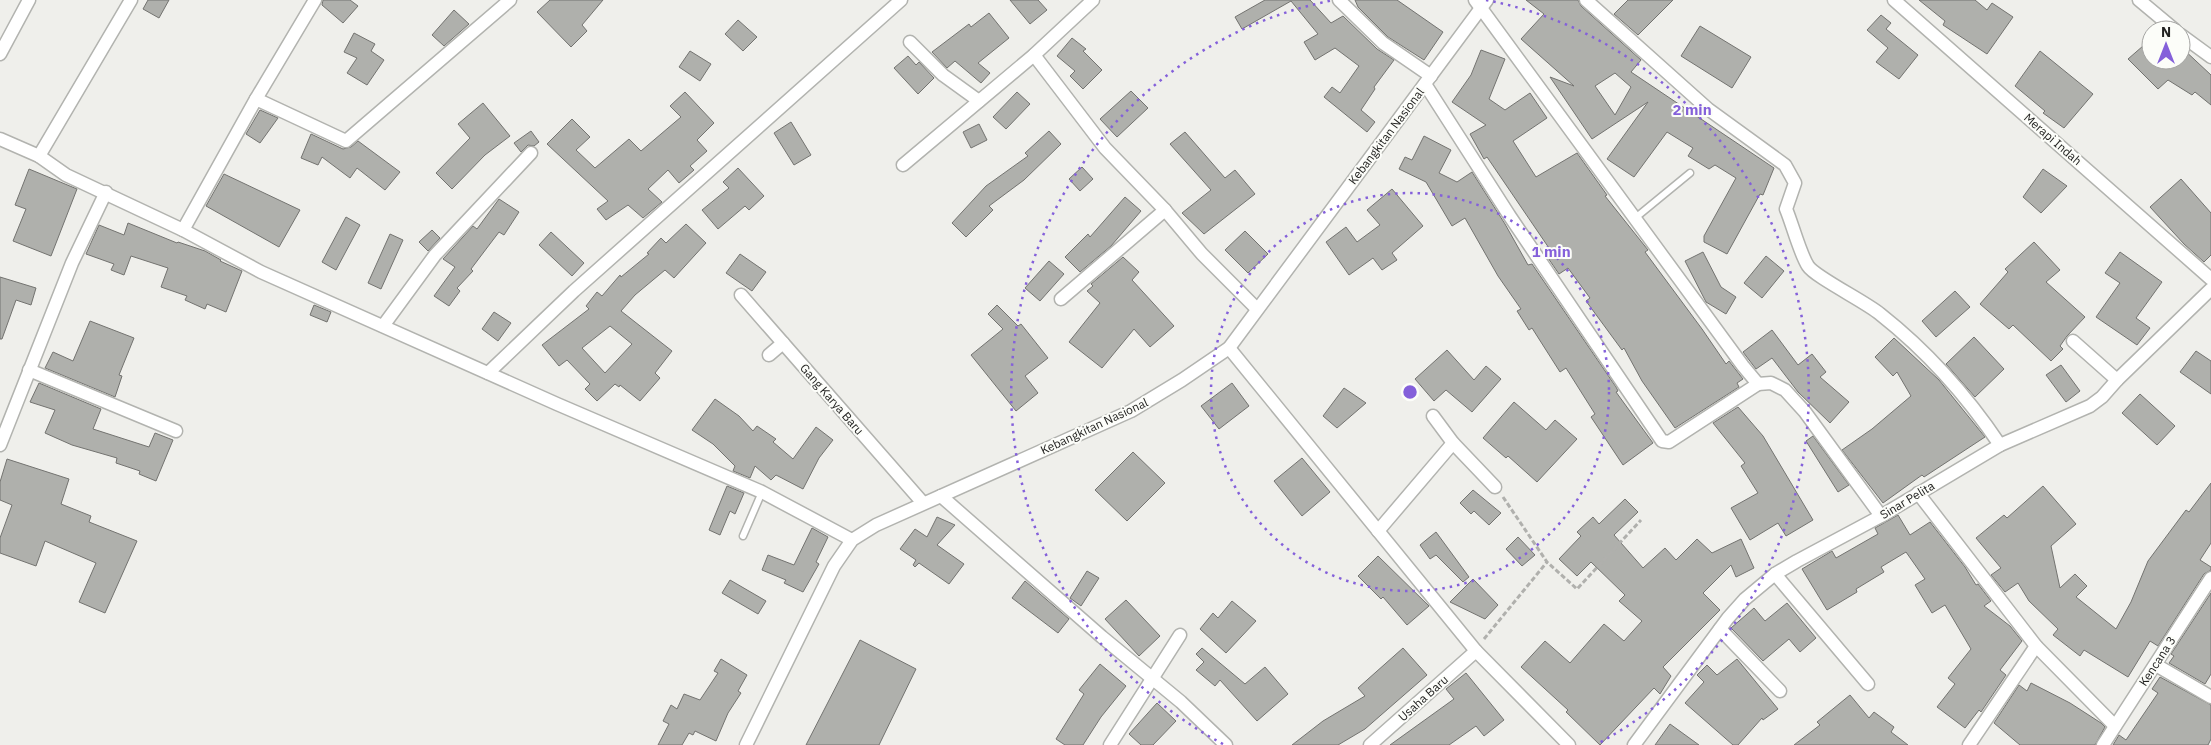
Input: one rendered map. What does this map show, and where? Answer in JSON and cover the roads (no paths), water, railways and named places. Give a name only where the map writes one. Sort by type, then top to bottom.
[{"type":"street","points":[[0,54],[29,0]]},
{"type":"street","points":[[39,156],[131,0]]},
{"type":"street","points":[[183,230],[256,99],[315,0]]},
{"type":"street","points":[[256,99],[344,141],[348,140],[510,0]]},
{"type":"street","points":[[488,373],[574,292],[901,0]]},
{"type":"street","points":[[903,165],[1034,55],[1093,0]]},
{"type":"street","points":[[1339,0],[1383,43],[1428,80],[1510,214],[1662,441],[1669,442],[1758,384],[1771,383],[1785,390],[1805,412],[1881,516]]},
{"type":"street","points":[[1586,0],[1708,109],[1785,166],[1795,183],[1786,209],[1808,267],[1879,313],[1908,338],[1955,385],[1977,411],[2000,445]]},
{"type":"street","name":"Merapi Indah","points":[[1894,0],[2211,279]]},
{"type":"street","points":[[2139,0],[2162,20]]},
{"type":"street","points":[[1481,3],[1634,219],[1758,384]]},
{"type":"street","name":"Kebangkitan Nasional","points":[[746,745],[834,566],[852,540],[876,525],[923,503],[1131,411],[1182,380],[1229,348],[1428,80],[1481,3]]},
{"type":"street","points":[[910,42],[944,75],[979,101]]},
{"type":"street","points":[[2191,42],[2211,57]]},
{"type":"street","points":[[1034,55],[1106,148],[1165,210],[1202,254],[1257,309]]},
{"type":"street","points":[[0,139],[39,156],[66,175],[106,192],[134,208],[183,230],[261,272],[762,492],[852,540]]},
{"type":"street","points":[[383,326],[435,254],[531,153]]},
{"type":"street","points":[[0,445],[72,262],[106,192]]},
{"type":"street","points":[[1061,299],[1165,210]]},
{"type":"street","name":"Sinar Pelita","points":[[1634,745],[1720,629],[1745,599],[1775,574],[1881,516],[2000,445],[2090,406],[2102,397],[2117,380],[2211,290]]},
{"type":"street","name":"Gang Karya Baru","points":[[741,295],[923,503]]},
{"type":"street","points":[[2073,341],[2117,380]]},
{"type":"street","points":[[769,354],[783,343]]},
{"type":"street","points":[[1229,348],[1476,651],[1568,745]]},
{"type":"street","points":[[29,370],[176,431]]},
{"type":"street","points":[[1433,416],[1453,443],[1495,487]]},
{"type":"street","points":[[1378,531],[1453,443]]},
{"type":"street","points":[[1918,494],[2036,646],[2115,726]]},
{"type":"street","points":[[941,496],[1151,677],[1226,745]]},
{"type":"street","points":[[1775,574],[1868,684]]},
{"type":"street","name":"Kencana 3","points":[[2103,745],[2211,578]]},
{"type":"street","points":[[1720,629],[1780,691]]},
{"type":"street","points":[[1110,745],[1151,677],[1180,635]]},
{"type":"street","points":[[1970,745],[2036,646]]},
{"type":"street","name":"Usaha Baru","points":[[1370,745],[1476,651]]},
{"type":"street","points":[[2156,665],[2211,697]]},
{"type":"lane","points":[[1634,219],[1690,174]]},
{"type":"lane","points":[[743,536],[762,492]]}]
